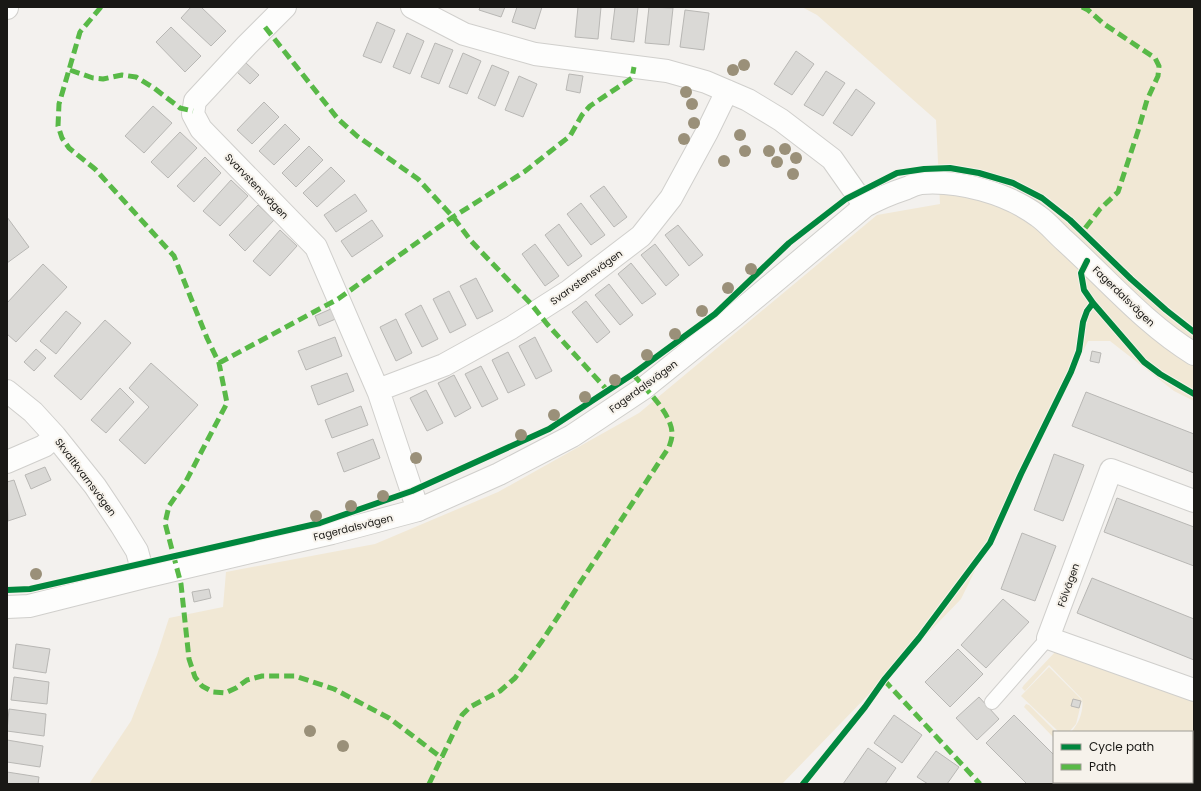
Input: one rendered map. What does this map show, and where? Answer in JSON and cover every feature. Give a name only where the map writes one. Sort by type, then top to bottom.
[{"type":"street","name":"Svarvstensvägen","points":[[285,7],[195,101],[193,114],[201,129],[316,247],[378,390],[418,510]]},
{"type":"street","points":[[412,7],[464,34],[535,54],[667,71],[706,82],[748,100],[781,120],[832,159],[865,206]]},
{"type":"street","name":"Svarvstensvägen","points":[[378,390],[444,365],[503,332],[569,291],[641,236],[671,198],[707,132],[727,91]]},
{"type":"street","name":"Fagerdalsvägen","points":[[7,608],[29,606],[144,577],[332,533],[418,510],[499,474],[572,436],[644,388],[736,315],[865,206],[879,198],[919,183],[956,184],[980,190],[1011,201],[1038,216],[1087,261],[1146,319],[1174,342],[1194,354]]},
{"type":"street","name":"Skvaltkvarnsvägen","points":[[7,391],[33,412],[55,436],[95,486],[137,551],[144,577]]},
{"type":"street","points":[[7,462],[44,446],[55,436]]},
{"type":"street","name":"Fölvägen","points":[[1048,638],[1111,470],[1194,501]]},
{"type":"street","points":[[1048,638],[1194,690]]},
{"type":"lane","points":[[992,702],[1048,638]]},
{"type":"shaded area","points":[[802,7],[1194,7],[1194,401],[1174,391],[1110,341],[1088,341],[961,599],[782,784],[89,784],[131,721],[157,655],[169,618],[223,607],[226,572],[375,544],[498,492],[639,413],[877,215],[940,204],[936,120],[817,15]]},
{"type":"shaded area","points":[[1056,651],[1194,700],[1194,748],[1193,749],[1193,731],[1072,731],[1080,717],[1082,699],[1049,665],[1025,691],[1022,688]]},
{"type":"shaded area","points":[[1049,667],[1082,700],[1076,724],[1070,731],[1058,731],[1021,696]]},
{"type":"shaded area","points":[[1026,704],[1029,705],[1055,731],[1053,731],[1053,737],[1024,707]]},
{"type":"building","points":[[191,7],[201,7],[226,31],[211,46],[181,18]]},
{"type":"building","points":[[480,7],[505,7],[501,17],[479,10]]},
{"type":"building","points":[[517,7],[542,7],[535,29],[512,22]]},
{"type":"building","points":[[578,7],[601,7],[598,39],[575,37]]},
{"type":"building","points":[[615,7],[638,7],[634,42],[611,39]]},
{"type":"building","points":[[649,7],[673,8],[669,45],[645,43]]},
{"type":"building","points":[[685,10],[709,13],[704,50],[680,47]]},
{"type":"building","points":[[377,22],[395,30],[381,63],[363,56]]},
{"type":"building","points":[[171,27],[201,56],[185,72],[156,42]]},
{"type":"building","points":[[407,33],[424,41],[410,74],[393,67]]},
{"type":"building","points":[[435,43],[453,50],[439,84],[421,77]]},
{"type":"building","points":[[796,51],[814,64],[792,95],[774,84]]},
{"type":"building","points":[[463,53],[481,61],[467,94],[449,87]]},
{"type":"building","points":[[246,63],[259,75],[250,84],[237,72]]},
{"type":"building","points":[[492,65],[509,72],[495,106],[478,98]]},
{"type":"building","points":[[826,71],[845,83],[823,116],[804,105]]},
{"type":"building","points":[[569,74],[583,76],[580,93],[566,90]]},
{"type":"building","points":[[519,76],[537,84],[523,117],[505,110]]},
{"type":"building","points":[[856,89],[875,103],[852,136],[833,123]]},
{"type":"building","points":[[264,102],[279,117],[252,144],[237,130]]},
{"type":"building","points":[[153,106],[172,123],[144,153],[125,136]]},
{"type":"building","points":[[285,124],[300,139],[274,165],[259,151]]},
{"type":"building","points":[[180,132],[197,148],[168,178],[151,162]]},
{"type":"building","points":[[309,146],[323,160],[296,187],[282,173]]},
{"type":"building","points":[[205,157],[221,173],[194,202],[177,186]]},
{"type":"building","points":[[331,167],[345,181],[317,207],[303,193]]},
{"type":"building","points":[[231,180],[248,196],[220,226],[203,211]]},
{"type":"building","points":[[604,186],[627,217],[614,227],[590,196]]},
{"type":"building","points":[[355,194],[367,211],[336,232],[324,215]]},
{"type":"building","points":[[581,203],[605,235],[591,245],[567,214]]},
{"type":"building","points":[[258,205],[274,220],[245,251],[229,235]]},
{"type":"building","points":[[7,217],[29,247],[7,263]]},
{"type":"building","points":[[372,220],[383,236],[352,257],[341,241]]},
{"type":"building","points":[[559,224],[582,256],[568,266],[545,235]]},
{"type":"building","points":[[678,225],[703,255],[689,266],[665,235]]},
{"type":"building","points":[[280,230],[297,246],[270,276],[253,261]]},
{"type":"building","points":[[535,244],[559,276],[545,286],[522,254]]},
{"type":"building","points":[[655,244],[679,275],[666,286],[641,255]]},
{"type":"building","points":[[631,263],[656,294],[642,304],[618,274]]},
{"type":"building","points":[[43,264],[67,287],[16,342],[7,334],[7,303]]},
{"type":"building","points":[[476,278],[493,311],[477,319],[460,286]]},
{"type":"building","points":[[609,284],[633,315],[620,325],[595,295]]},
{"type":"building","points":[[449,291],[466,325],[450,333],[433,299]]},
{"type":"building","points":[[586,301],[610,332],[597,343],[572,312]]},
{"type":"building","points":[[421,305],[438,339],[422,347],[405,314]]},
{"type":"building","points":[[333,308],[338,318],[319,326],[315,316]]},
{"type":"building","points":[[66,311],[81,323],[56,354],[40,341]]},
{"type":"building","points":[[396,319],[412,353],[396,361],[380,327]]},
{"type":"building","points":[[105,320],[131,343],[81,400],[54,376]]},
{"type":"building","points":[[335,337],[342,356],[306,370],[298,351]]},
{"type":"building","points":[[535,337],[552,371],[536,379],[519,346]]},
{"type":"building","points":[[36,349],[46,358],[34,371],[24,362]]},
{"type":"building","points":[[1092,351],[1101,353],[1099,363],[1090,361]]},
{"type":"building","points":[[508,352],[525,385],[508,393],[492,360]]},
{"type":"building","points":[[151,363],[198,405],[145,464],[119,440],[149,407],[129,388]]},
{"type":"building","points":[[481,366],[498,399],[482,407],[465,374]]},
{"type":"building","points":[[347,373],[354,391],[318,405],[311,386]]},
{"type":"building","points":[[454,375],[471,408],[455,417],[438,383]]},
{"type":"building","points":[[120,388],[134,402],[106,433],[91,420]]},
{"type":"building","points":[[426,390],[443,423],[427,431],[410,398]]},
{"type":"building","points":[[1086,392],[1194,434],[1194,473],[1072,426]]},
{"type":"building","points":[[361,406],[368,425],[332,438],[325,420]]},
{"type":"building","points":[[373,439],[380,458],[344,472],[337,453]]},
{"type":"building","points":[[1054,454],[1084,465],[1063,521],[1034,510]]},
{"type":"building","points":[[45,467],[51,480],[31,489],[25,475]]},
{"type":"building","points":[[14,480],[26,515],[8,521],[7,482]]},
{"type":"building","points":[[1117,498],[1194,527],[1194,566],[1104,532]]},
{"type":"building","points":[[1022,533],[1056,546],[1035,601],[1001,589]]},
{"type":"building","points":[[1092,578],[1194,619],[1194,660],[1077,613]]},
{"type":"building","points":[[209,589],[211,598],[194,602],[192,592]]},
{"type":"building","points":[[1003,599],[1029,622],[986,668],[961,645]]},
{"type":"building","points":[[16,644],[50,649],[46,673],[13,668]]},
{"type":"building","points":[[958,649],[983,674],[950,707],[925,682]]},
{"type":"building","points":[[14,677],[49,682],[47,704],[11,700]]},
{"type":"building","points":[[979,697],[999,719],[977,740],[956,718]]},
{"type":"building","points":[[1073,699],[1081,701],[1079,708],[1071,706]]},
{"type":"building","points":[[9,709],[46,714],[44,736],[7,731]]},
{"type":"building","points":[[894,715],[922,735],[902,763],[874,743]]},
{"type":"building","points":[[1014,715],[1053,754],[1053,783],[1056,783],[1027,784],[986,743]]},
{"type":"building","points":[[7,740],[43,746],[40,767],[7,762]]},
{"type":"building","points":[[868,748],[896,768],[885,784],[843,784]]},
{"type":"building","points":[[936,751],[959,767],[947,784],[928,784],[917,777]]},
{"type":"building","points":[[7,772],[39,777],[38,784],[7,784]]},
{"type":"marked path","points":[[101,7],[80,32],[59,104],[58,126],[62,138],[69,148],[95,169],[174,256],[207,338],[219,363],[227,403],[185,483],[169,506],[165,523],[181,584],[189,659],[195,677],[202,686],[213,692],[225,693],[236,688],[247,680],[262,676],[295,676],[334,689],[389,718],[442,758]]},
{"type":"marked path","points":[[1082,7],[1088,10],[1104,24],[1155,58],[1159,66],[1158,76],[1147,100],[1118,192],[1100,209],[1083,231]]},
{"type":"marked path","points":[[265,27],[338,119],[357,136],[418,179],[453,217],[471,241],[532,305],[547,324],[608,391]]},
{"type":"marked path","points":[[219,363],[338,299],[453,217],[524,172],[570,136],[582,115],[590,106],[632,78],[634,67]]},
{"type":"marked path","points":[[70,70],[93,78],[103,79],[122,75],[136,77],[154,88],[180,108],[193,111]]},
{"type":"marked path","points":[[429,784],[462,715],[470,707],[500,691],[515,678],[542,641],[669,447],[672,435],[668,419],[657,402],[633,374]]},
{"type":"marked path","points":[[884,680],[980,784]]},
{"type":"cycle path","points":[[7,590],[30,589],[320,523],[412,491],[549,429],[633,374],[715,314],[789,243],[846,199],[897,173],[924,169],[950,168],[979,173],[1013,183],[1042,198],[1070,220],[1131,279],[1194,332]]},
{"type":"cycle path","points":[[1087,261],[1081,273],[1084,290],[1093,303],[1144,362],[1160,374],[1194,394]]},
{"type":"cycle path","points":[[803,784],[865,707],[884,680],[919,638],[990,543],[1021,474],[1071,372],[1079,351],[1083,322],[1087,311],[1093,303]]}]
